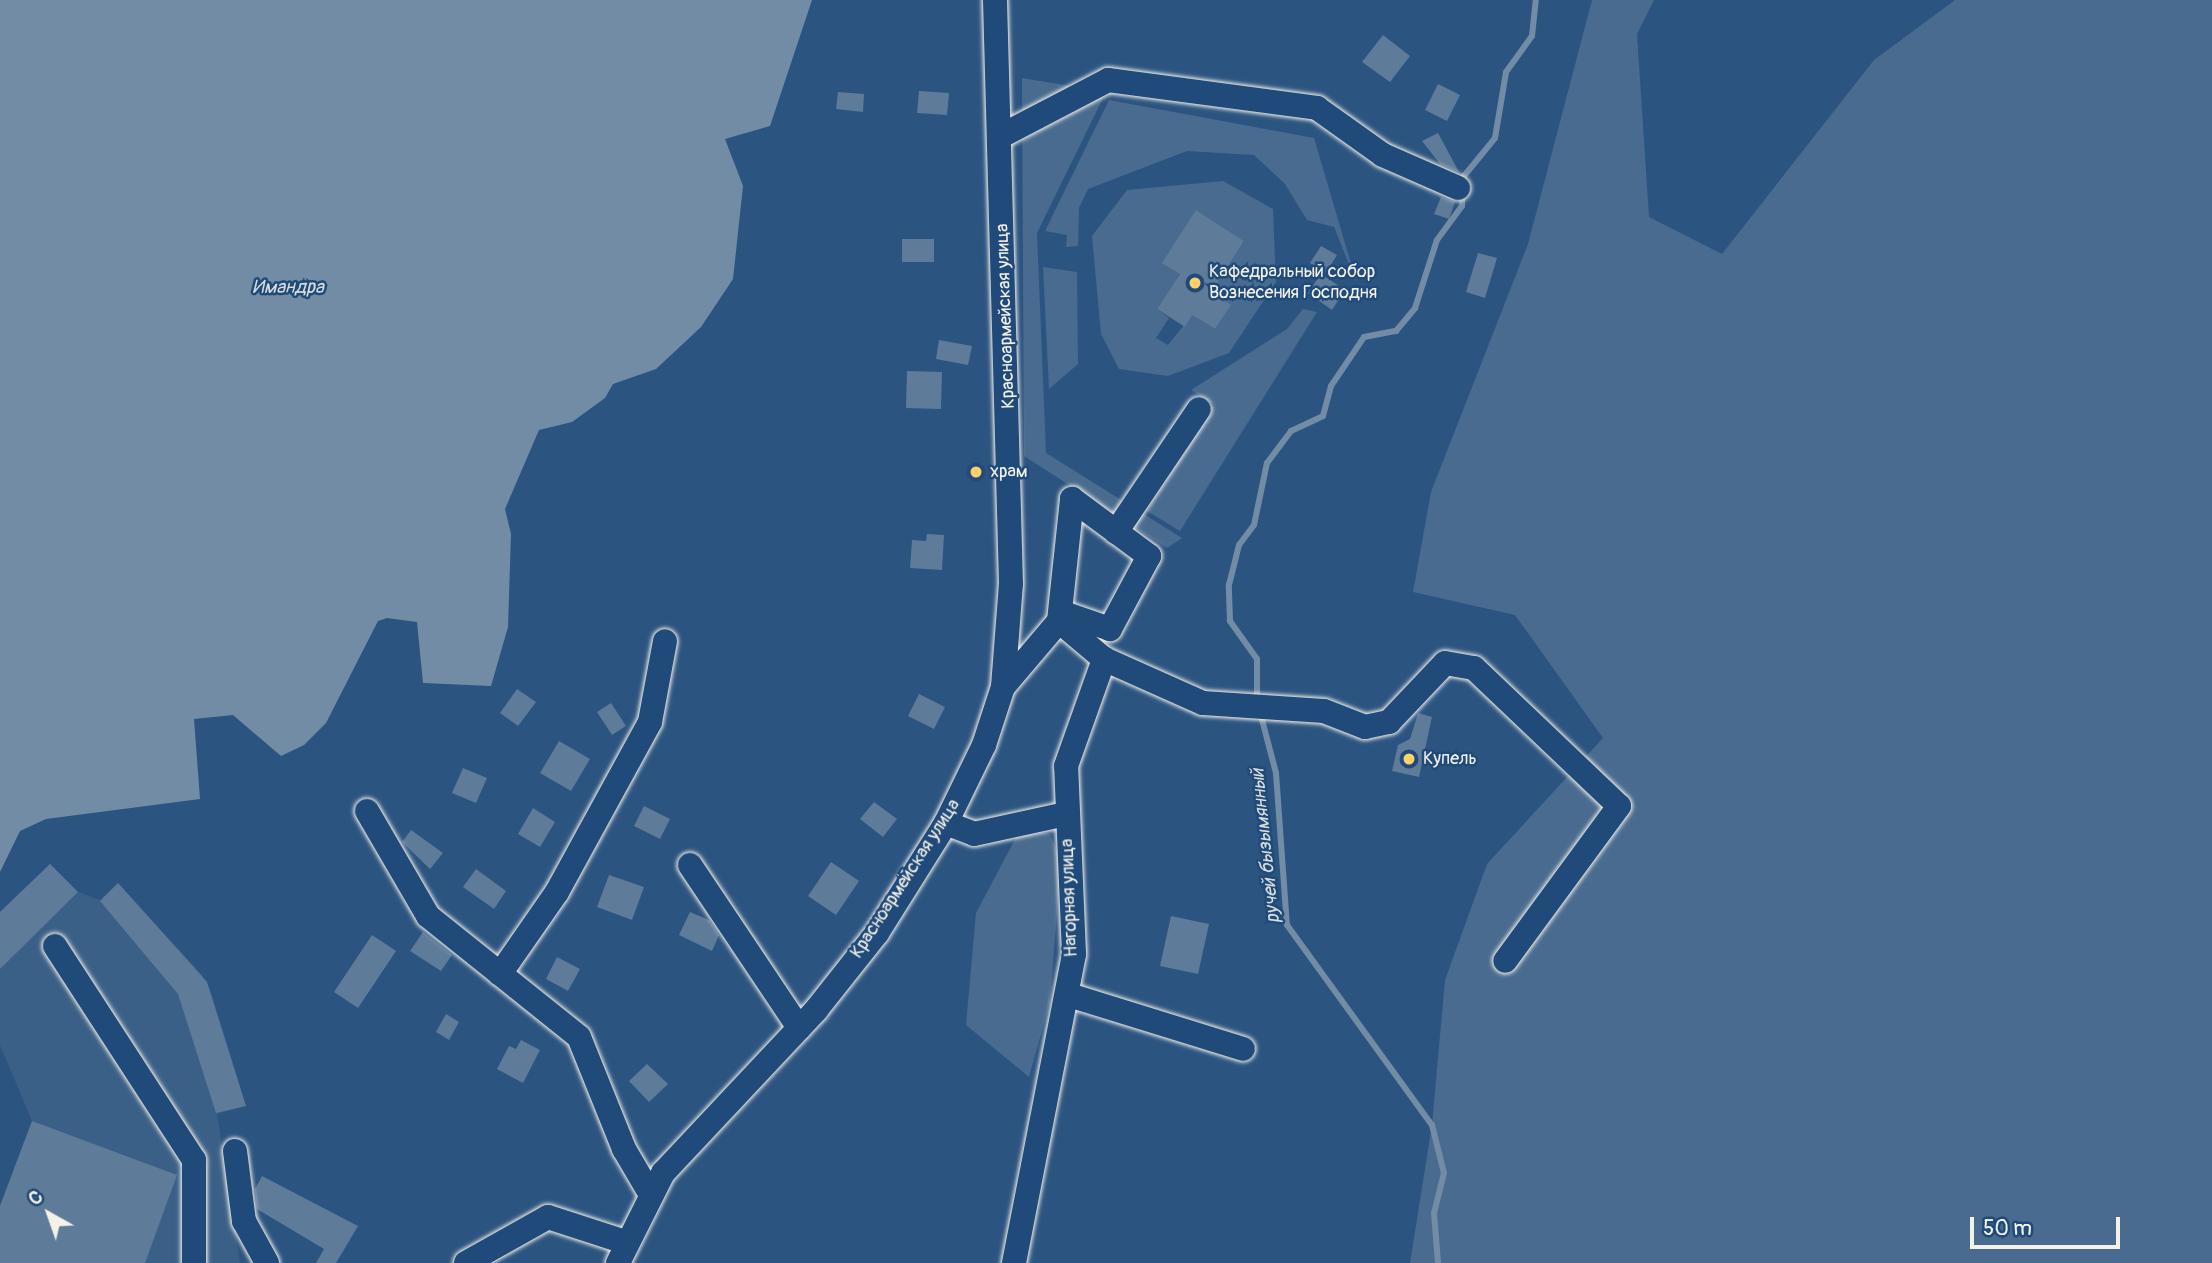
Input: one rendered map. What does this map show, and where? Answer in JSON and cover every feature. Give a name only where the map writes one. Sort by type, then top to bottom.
[{"type":"street","name":"Красноармейская улица","points":[[622,1252],[651,1195],[694,1135],[799,1028],[877,933],[947,823],[984,745],[1003,687],[1012,584],[995,0]]},
{"type":"street","points":[[999,136],[1108,80],[1317,108],[1383,155],[1458,188]]},
{"type":"street","points":[[1116,532],[1199,409]]},
{"type":"street","points":[[1003,687],[1060,617],[1072,499],[1149,556],[1110,629],[1060,617]]},
{"type":"street","points":[[1060,617],[1104,659],[1203,703],[1324,711],[1365,727],[1389,722],[1445,663],[1475,668],[1619,806],[1505,961]]},
{"type":"street","points":[[500,974],[556,892],[650,722],[665,641]]},
{"type":"street","name":"Нагорная улица","points":[[1014,1263],[1069,995],[1074,954],[1066,766],[1104,659]]},
{"type":"street","points":[[367,811],[428,916],[579,1037],[624,1149],[651,1195]]},
{"type":"street","points":[[947,823],[974,834],[1066,814]]},
{"type":"street","points":[[690,865],[799,1028]]},
{"type":"street","points":[[55,946],[194,1160],[194,1263]]},
{"type":"street","points":[[1069,995],[1243,1049]]},
{"type":"street","points":[[235,1151],[244,1221],[267,1263]]},
{"type":"street","points":[[466,1263],[548,1217],[622,1252]]},
{"type":"shaded area","points":[[1592,0],[1654,0],[1637,34],[1649,217],[1722,254],[1874,60],[1955,0],[2212,0],[2212,1263],[1410,1263],[1432,1125],[1445,980],[1487,864],[1603,738],[1515,615],[1413,592],[1431,492],[1528,244]]},
{"type":"shaded area","points":[[1022,78],[1106,92],[1037,233],[1046,453],[1182,538],[1167,548],[1024,456]]},
{"type":"shaded area","points":[[1109,100],[1314,138],[1357,284],[1334,227],[1307,220],[1285,184],[1254,155],[1187,151],[1088,189],[1079,208],[1078,246],[1066,247],[1067,235],[1045,231]]},
{"type":"shaded area","points":[[1223,181],[1273,209],[1276,282],[1229,353],[1168,376],[1119,369],[1101,334],[1092,236],[1127,190]],"holes":[[[1196,210],[1244,241],[1211,293],[1229,307],[1215,329],[1192,315],[1168,345],[1156,338],[1169,318],[1157,309],[1180,274]]]},
{"type":"shaded area","points":[[1043,267],[1077,272],[1078,364],[1049,389]]},
{"type":"shaded area","points":[[1303,309],[1317,312],[1180,531],[1147,511],[1214,404],[1191,390],[1287,329]]},
{"type":"shaded area","points":[[1021,828],[1050,834],[1061,861],[1050,1001],[1029,1077],[966,1025],[976,913]]},
{"type":"shaded area","points":[[50,864],[78,892],[100,900],[118,883],[203,976],[181,993],[209,986],[246,1106],[217,1114],[240,1263],[0,1263],[0,1206],[32,1121],[0,1045],[0,912]]},
{"type":"water","name":"Имандра","points":[[0,0],[812,0],[770,126],[725,139],[743,186],[733,279],[701,327],[656,369],[613,384],[605,398],[572,422],[539,430],[505,509],[511,534],[508,627],[491,686],[423,683],[417,622],[387,618],[378,621],[326,723],[304,745],[281,756],[233,715],[194,719],[200,799],[46,819],[20,831],[0,872]]},
{"type":"building","points":[[1383,35],[1410,56],[1390,82],[1362,62]]},
{"type":"building","points":[[1438,84],[1460,95],[1447,121],[1425,110]]},
{"type":"building","points":[[919,91],[949,93],[947,115],[917,113]]},
{"type":"building","points":[[838,92],[864,94],[863,112],[836,109]]},
{"type":"building","points":[[1438,133],[1459,172],[1440,164],[1422,141]]},
{"type":"building","points":[[1441,197],[1455,202],[1449,219],[1434,214]]},
{"type":"building","name":"Кафедральный собор Вознесения Господня","points":[[1196,210],[1244,241],[1211,293],[1231,305],[1215,329],[1192,315],[1185,327],[1157,309],[1180,274],[1162,263]]},
{"type":"building","points":[[902,239],[934,239],[934,262],[902,262]]},
{"type":"building","points":[[1321,246],[1337,255],[1326,273],[1310,263]]},
{"type":"building","points":[[1478,253],[1497,258],[1485,298],[1466,292]]},
{"type":"building","points":[[1321,274],[1345,290],[1332,310],[1308,293]]},
{"type":"building","points":[[939,340],[972,346],[968,365],[936,359]]},
{"type":"building","points":[[907,371],[942,372],[941,409],[906,408]]},
{"type":"building","points":[[927,534],[944,535],[942,570],[910,568],[912,540],[926,541]]},
{"type":"building","points":[[517,689],[536,702],[518,726],[500,713]]},
{"type":"building","points":[[919,694],[945,707],[934,729],[908,716]]},
{"type":"building","points":[[611,703],[626,726],[612,735],[597,712]]},
{"type":"building","name":"Купель","points":[[1418,713],[1432,717],[1419,777],[1392,771],[1398,745],[1410,739]]},
{"type":"building","points":[[559,741],[590,759],[571,791],[540,773]]},
{"type":"building","points":[[463,768],[487,778],[476,803],[452,793]]},
{"type":"building","points":[[874,802],[897,819],[883,837],[860,819]]},
{"type":"building","points":[[644,806],[670,819],[660,839],[634,826]]},
{"type":"building","points":[[533,808],[555,822],[540,847],[518,834]]},
{"type":"building","points":[[411,830],[443,853],[430,869],[402,842]]},
{"type":"building","points":[[831,862],[859,881],[836,915],[808,896]]},
{"type":"building","points":[[50,864],[78,892],[0,969],[0,912]]},
{"type":"building","points":[[476,869],[506,891],[494,909],[463,887]]},
{"type":"building","points":[[609,875],[644,887],[632,920],[597,907]]},
{"type":"building","points":[[118,883],[207,982],[246,1106],[216,1113],[178,994],[100,901]]},
{"type":"building","points":[[690,912],[709,920],[719,935],[712,951],[679,935]]},
{"type":"building","points":[[1171,916],[1209,924],[1198,974],[1160,966]]},
{"type":"building","points":[[423,932],[452,955],[441,971],[410,951]]},
{"type":"building","points":[[372,935],[396,951],[358,1008],[334,992]]},
{"type":"building","points":[[557,957],[580,969],[568,991],[546,979]]},
{"type":"building","points":[[446,1014],[459,1022],[449,1040],[436,1032]]},
{"type":"building","points":[[521,1040],[540,1050],[523,1083],[497,1069],[509,1046],[516,1049]]},
{"type":"building","points":[[647,1064],[668,1084],[649,1102],[629,1081]]},
{"type":"building","points":[[32,1121],[177,1175],[145,1263],[0,1263],[0,1206]]},
{"type":"building","points":[[262,1176],[358,1226],[336,1263],[316,1263],[324,1249],[257,1209],[255,1189]]},
{"type":"waterway","name":"ручей бызымянный","points":[[1257,702],[1257,659],[1230,621],[1229,585],[1239,545],[1254,525],[1267,463],[1291,431],[1323,416],[1331,386],[1364,337],[1396,331],[1415,308],[1437,240],[1462,206],[1464,176],[1495,138],[1506,72],[1532,36],[1536,0]]},
{"type":"waterway","name":"ручей бызымянный","points":[[1260,712],[1276,773],[1287,925],[1432,1125],[1444,1173],[1434,1213],[1438,1263]]},
{"type":"place","name":"Кафедральный собор Вознесения Господня","points":[[1195,283]]},
{"type":"place","name":"храм","points":[[976,472]]},
{"type":"place","name":"Купель","points":[[1409,759]]}]
